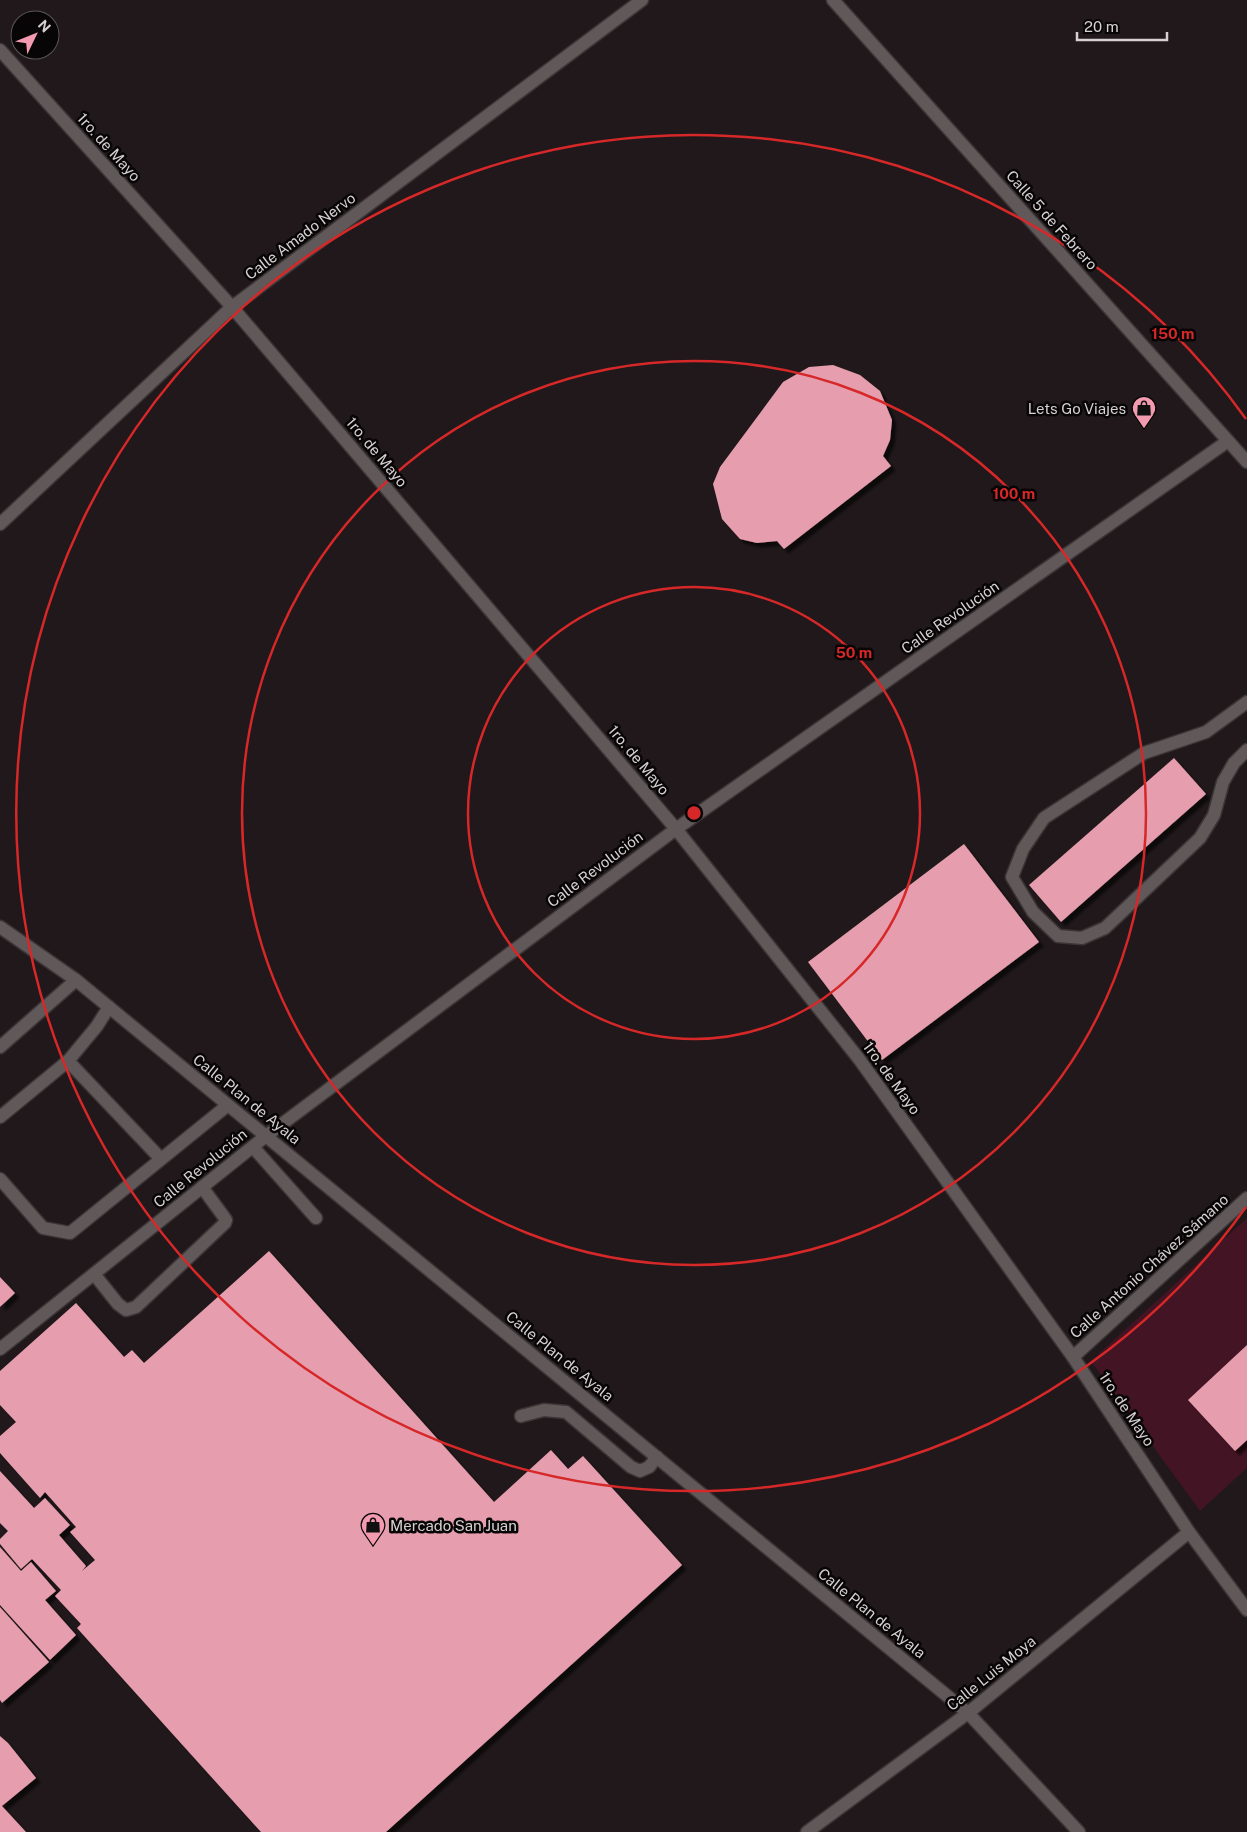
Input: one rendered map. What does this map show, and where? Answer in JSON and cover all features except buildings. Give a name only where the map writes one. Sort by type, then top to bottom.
[{"type":"street","name":"Calle Amado Nervo","points":[[0,524],[232,307],[642,0]]},
{"type":"street","name":"Calle 5 de Febrero","points":[[833,0],[1247,462]]},
{"type":"street","name":"1ro. de Mayo","points":[[0,50],[232,307],[676,829],[859,1059],[1073,1357],[1189,1532],[1247,1610]]},
{"type":"street","name":"Calle Revolución","points":[[0,1349],[266,1136],[676,829],[1228,441]]},
{"type":"street","points":[[1247,702],[1206,732],[1144,753],[1044,818],[1023,849],[1012,877],[1033,912],[1058,936],[1082,938],[1105,928],[1200,838],[1214,815],[1223,782],[1234,763],[1247,750]]},
{"type":"street","name":"Calle Plan de Ayala","points":[[0,927],[76,980],[968,1713],[1079,1832]]},
{"type":"street","points":[[0,1047],[76,980]]},
{"type":"street","points":[[0,1117],[68,1061],[97,1026],[109,1007]]},
{"type":"street","points":[[68,1061],[161,1159]]},
{"type":"street","points":[[0,1179],[43,1228],[70,1233],[228,1105]]},
{"type":"street","points":[[252,1147],[316,1218]]},
{"type":"street","points":[[94,1274],[118,1304],[126,1310],[136,1308],[225,1224],[226,1220],[202,1188]]},
{"type":"street","name":"Calle Antonio Chávez Sámano","points":[[1073,1357],[1247,1198]]},
{"type":"street","points":[[521,1416],[544,1410],[566,1412],[631,1466],[640,1471],[649,1467],[657,1458]]},
{"type":"street","name":"Calle Luis Moya","points":[[807,1832],[968,1713],[1189,1532]]},
{"type":"shaded area","points":[[1247,1218],[1247,1468],[1200,1511],[1091,1361]]},
{"type":"place","name":"Lets Go Viajes","points":[[1144,429]]},
{"type":"place","name":"Mercado San Juan","points":[[373,1546]]}]
